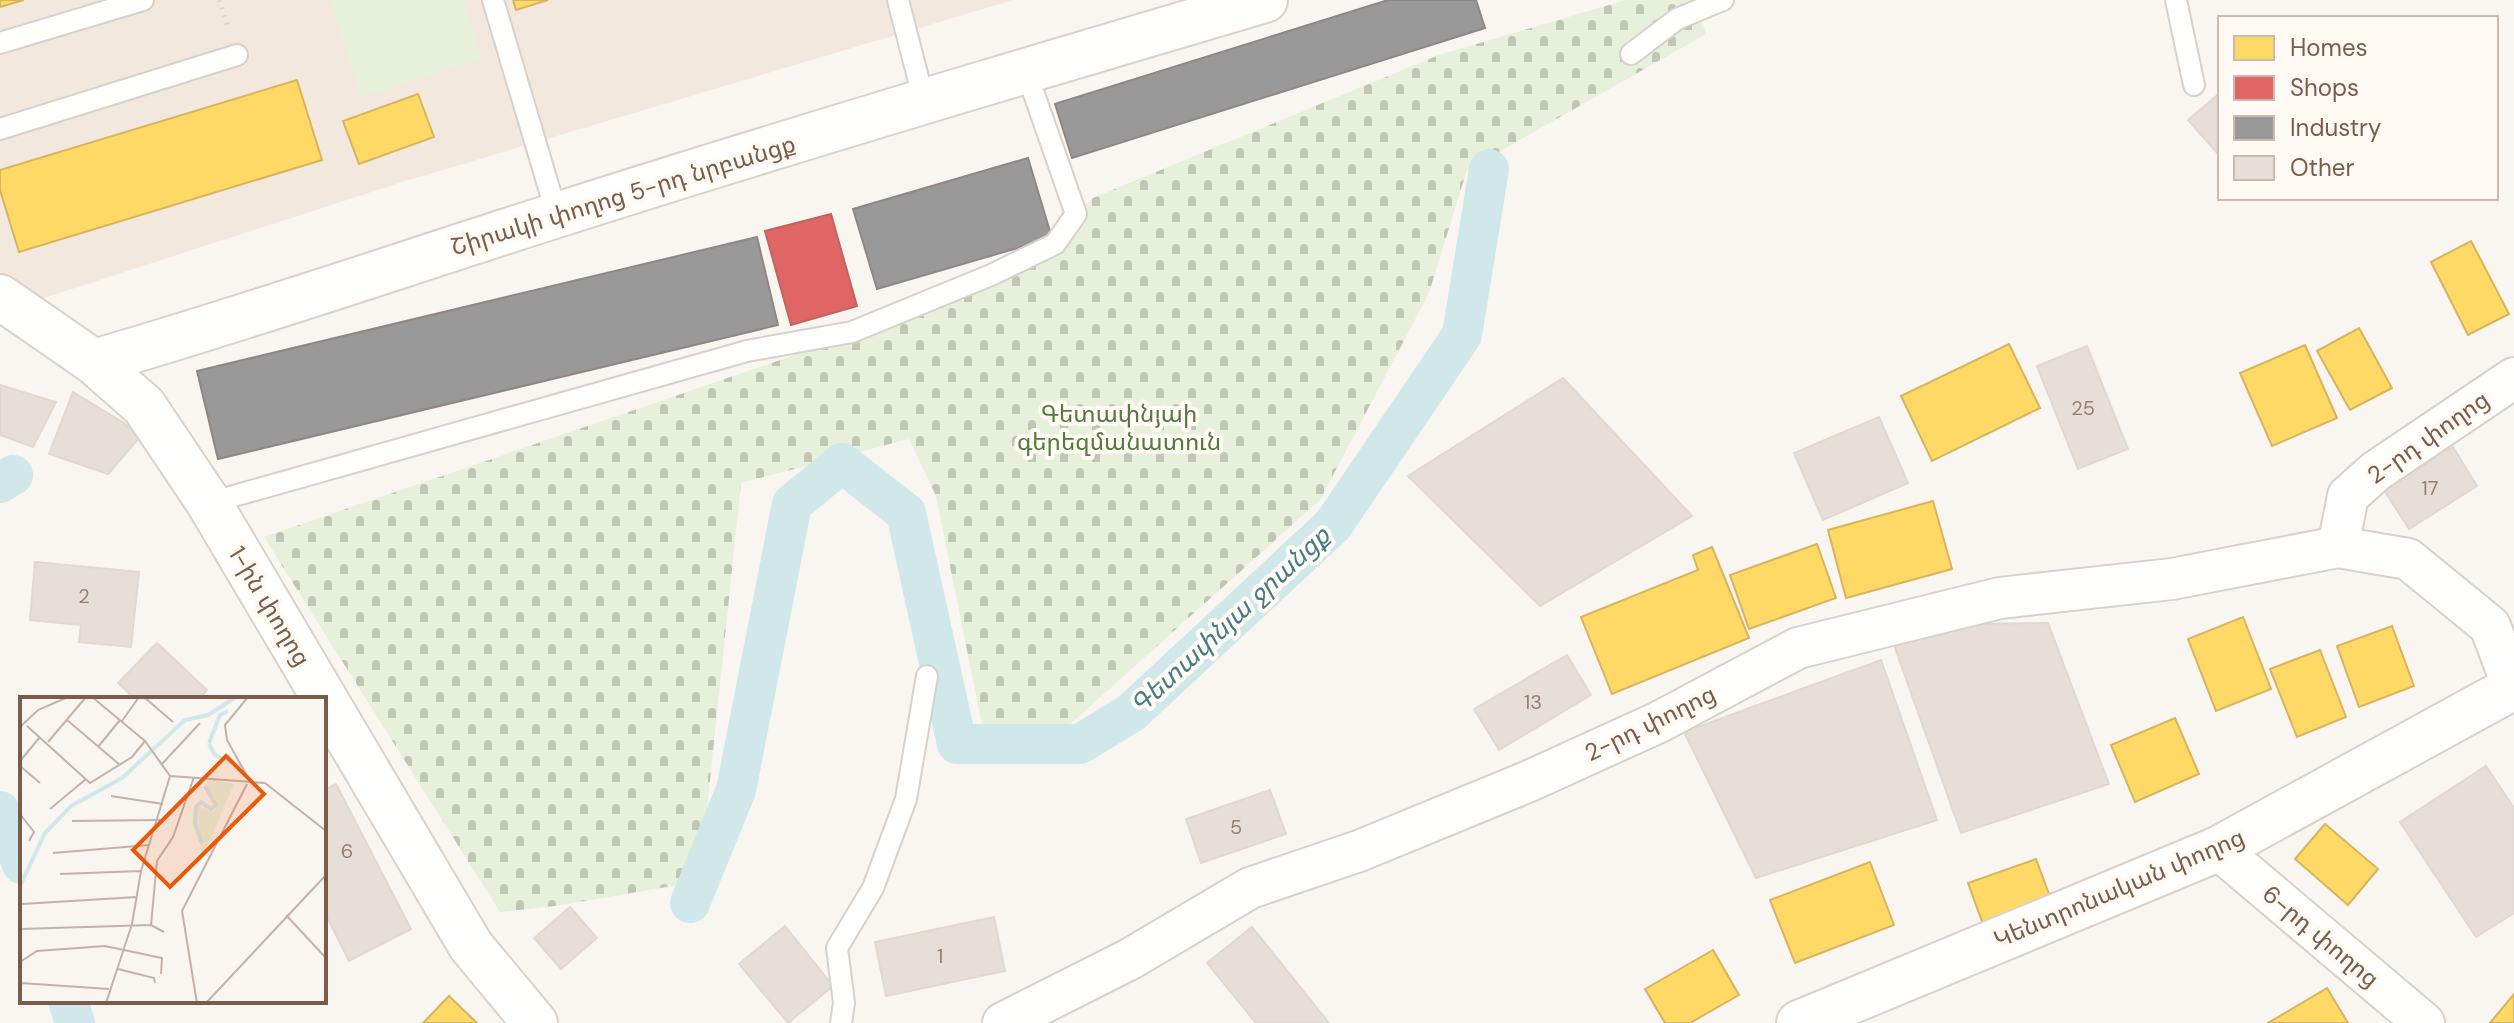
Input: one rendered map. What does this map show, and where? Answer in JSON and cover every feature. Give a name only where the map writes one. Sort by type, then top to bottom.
[{"type":"main road","name":"Շիրակի փողոց 5-րդ նրբանցք","points":[[94,362],[193,334],[557,215],[924,101],[1265,0]]},
{"type":"main road","points":[[6,311],[94,362]]},
{"type":"main road","name":"1-ին փողոց","points":[[94,362],[144,406],[209,503],[324,697]]},
{"type":"main road","name":"Կենտրոնական փողոց","points":[[1799,1023],[2218,849],[2514,687]]},
{"type":"main road","name":"1-ին փողոց","points":[[326,701],[471,946],[535,1023]]},
{"type":"street","name":"2-րդ փողոց","points":[[2338,547],[2348,496],[2376,471],[2514,378]]},
{"type":"street","name":"2-րդ փողոց","points":[[1003,1023],[1130,959],[1250,888],[1359,851],[1527,782],[1659,722],[1798,648],[2000,598],[2172,579],[2338,547],[2408,559],[2490,626],[2514,687]]},
{"type":"street","name":"6-րդ փողոց","points":[[2218,849],[2424,1023]]},
{"type":"lane","points":[[0,43],[143,0]]},
{"type":"lane","points":[[493,0],[557,215]]},
{"type":"lane","points":[[898,0],[924,101]]},
{"type":"lane","points":[[1631,54],[1677,19],[1723,0]]},
{"type":"lane","points":[[2176,0],[2194,85]]},
{"type":"lane","points":[[0,129],[237,55]]},
{"type":"lane","points":[[209,503],[747,351],[852,332],[991,275],[1055,244],[1076,214],[1026,71]]},
{"type":"lane","points":[[841,1023],[844,1003],[837,948],[873,888],[906,799],[927,676]]},
{"type":"shaded area","points":[[0,0],[1013,0],[399,183],[38,300],[0,272]]},
{"type":"green space","points":[[330,0],[464,0],[482,59],[360,97]]},
{"type":"green space","name":"Գետափնյաի գերեզմանատուն","points":[[1626,0],[1695,0],[1706,34],[1467,170],[1429,293],[1320,500],[1059,734],[982,725],[936,496],[909,439],[741,483],[702,857],[690,883],[500,912],[264,537],[783,359],[1003,277],[1093,198],[1439,55]]},
{"type":"building: Homes","points":[[0,0],[24,0],[0,7]]},
{"type":"building: Homes","points":[[513,0],[548,0],[516,10]]},
{"type":"building: Homes","points":[[297,80],[322,160],[19,252],[0,190],[0,170]]},
{"type":"building: Homes","points":[[418,94],[434,137],[359,164],[343,121]]},
{"type":"building: Homes","points":[[2471,241],[2509,314],[2468,335],[2431,262]]},
{"type":"building: Homes","points":[[2359,328],[2392,388],[2350,410],[2317,351]]},
{"type":"building: Homes","points":[[2009,344],[2040,408],[1932,461],[1901,396]]},
{"type":"building: Homes","points":[[2305,345],[2337,418],[2272,446],[2240,373]]},
{"type":"building: Homes","points":[[1933,501],[1952,569],[1846,598],[1828,530]]},
{"type":"building: Homes","points":[[1817,544],[1836,598],[1749,629],[1730,575]]},
{"type":"building: Homes","points":[[1712,547],[1749,638],[1612,694],[1581,617],[1698,570],[1693,555]]},
{"type":"building: Homes","points":[[2243,617],[2271,689],[2216,711],[2188,639]]},
{"type":"building: Homes","points":[[2392,626],[2414,686],[2359,707],[2337,646]]},
{"type":"building: Homes","points":[[2320,650],[2346,717],[2297,737],[2270,669]]},
{"type":"building: Homes","points":[[2175,718],[2199,774],[2135,802],[2111,745]]},
{"type":"building: Homes","points":[[2325,824],[2378,869],[2348,905],[2295,859]]},
{"type":"building: Homes","points":[[2036,859],[2052,902],[1984,927],[1968,883]]},
{"type":"building: Homes","points":[[1870,862],[1894,925],[1795,963],[1770,900]]},
{"type":"building: Homes","points":[[1713,950],[1739,995],[1690,1023],[1665,1023],[1645,989]]},
{"type":"building: Homes","points":[[2327,988],[2348,1023],[2268,1023]]},
{"type":"building: Homes","points":[[2514,994],[2514,1023],[2490,1023]]},
{"type":"building: Homes","points":[[449,996],[477,1023],[423,1023]]},
{"type":"building: Shops","points":[[831,214],[857,306],[791,325],[765,231]]},
{"type":"building: Industry","points":[[1388,0],[1476,0],[1485,28],[1072,158],[1055,104]]},
{"type":"building: Industry","points":[[1028,158],[1052,238],[877,289],[853,209]]},
{"type":"building: Industry","points":[[757,237],[778,325],[218,459],[197,371]]},
{"type":"building: Other","points":[[2218,95],[2218,154],[2188,120]]},
{"type":"building: Other","points":[[2087,346],[2128,449],[2078,469],[2037,366]]},
{"type":"building: Other","points":[[1563,378],[1692,516],[1540,606],[1408,476]]},
{"type":"building: Other","points":[[0,385],[56,402],[33,447],[0,435]]},
{"type":"building: Other","points":[[73,392],[124,423],[139,438],[108,474],[49,454]]},
{"type":"building: Other","points":[[1879,417],[1908,483],[1823,520],[1794,453]]},
{"type":"building: Other","points":[[2453,447],[2477,486],[2409,529],[2384,490]]},
{"type":"building: Other","points":[[35,562],[139,572],[131,647],[79,642],[81,625],[30,620]]},
{"type":"building: Other","points":[[2048,623],[2109,784],[1961,833],[1894,645],[1948,624]]},
{"type":"building: Other","points":[[157,643],[207,690],[201,697],[133,697],[118,683]]},
{"type":"building: Other","points":[[1567,655],[1591,695],[1499,750],[1474,709]]},
{"type":"building: Other","points":[[1881,660],[1937,820],[1756,878],[1684,732]]},
{"type":"building: Other","points":[[2486,766],[2514,808],[2514,913],[2476,937],[2400,822]]},
{"type":"building: Other","points":[[336,784],[411,929],[349,961],[326,915],[326,789]]},
{"type":"building: Other","points":[[1270,790],[1286,834],[1201,863],[1186,819]]},
{"type":"building: Other","points":[[570,907],[597,938],[561,969],[534,938]]},
{"type":"building: Other","points":[[994,917],[1005,971],[886,996],[875,942]]},
{"type":"building: Other","points":[[785,926],[833,986],[788,1023],[739,964]]},
{"type":"building: Other","points":[[1252,927],[1329,1023],[1256,1023],[1207,963]]},
{"type":"waterway","name":"Գետափնյա ջրանցք","points":[[690,903],[736,790],[792,504],[842,463],[906,513],[957,744],[1080,744],[1132,712],[1333,525],[1462,335],[1489,169]]},
{"type":"waterway","name":"Գետափնյա ջրանցք","points":[[0,483],[13,475]]},
{"type":"waterway","name":"Գետափնյա ջրանցք","points":[[0,811],[20,859]]},
{"type":"waterway","name":"Գետափնյա ջրանցք","points":[[69,1003],[75,1023]]}]
